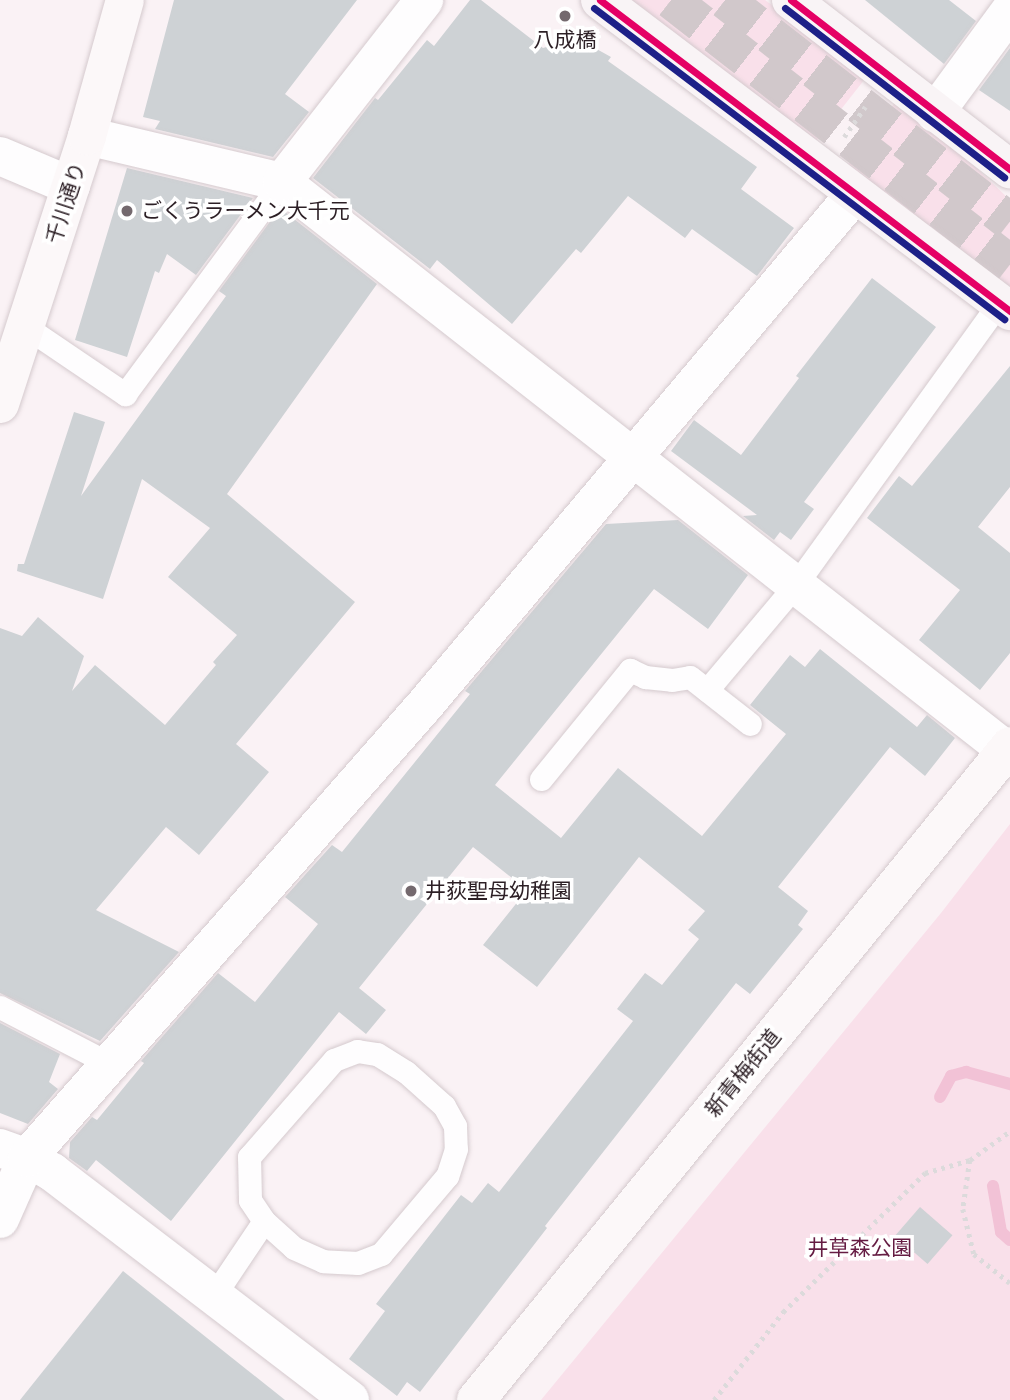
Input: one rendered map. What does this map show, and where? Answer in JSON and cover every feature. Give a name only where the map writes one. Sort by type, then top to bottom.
[{"type":"main road","name":"千川通り","points":[[0,404],[87,136],[125,0]]},
{"type":"main road","points":[[600,0],[1004,307]]},
{"type":"main road","points":[[791,0],[1010,169]]},
{"type":"main road","name":"新青梅街道","points":[[476,1400],[1009,750]]},
{"type":"street","points":[[282,181],[424,0]]},
{"type":"street","points":[[935,113],[1010,11]]},
{"type":"street","points":[[87,136],[282,181],[1009,750]]},
{"type":"street","points":[[0,156],[71,186]]},
{"type":"street","points":[[0,1219],[13,1153],[108,1063],[424,706],[854,195]]},
{"type":"street","points":[[13,1153],[52,1172],[215,1294],[350,1400]]},
{"type":"lane","points":[[26,327],[125,394],[282,181]]},
{"type":"lane","points":[[707,690],[797,583],[1004,307]]},
{"type":"lane","points":[[541,779],[630,670],[659,678],[690,677],[750,724]]},
{"type":"lane","points":[[0,1007],[108,1063]]},
{"type":"lane","points":[[357,1051],[377,1054],[407,1072],[444,1106],[455,1126],[456,1149],[447,1176],[381,1254],[358,1263],[323,1261],[294,1248],[264,1221],[250,1200],[249,1157],[334,1060],[357,1051]]},
{"type":"lane","points":[[215,1294],[264,1221]]},
{"type":"path","points":[[822,168],[888,75]]},
{"type":"path","points":[[714,1400],[783,1312],[925,1173],[970,1160],[1010,1131]]},
{"type":"path","points":[[970,1160],[963,1209],[974,1254],[1010,1283]]},
{"type":"green space","points":[[622,0],[765,0],[868,75],[813,145]]},
{"type":"green space","points":[[896,101],[947,140],[1010,200],[1010,292],[845,168]]},
{"type":"green space","name":"井草森公園","points":[[1010,824],[1010,1400],[541,1400],[941,913]]},
{"type":"building","points":[[174,0],[357,0],[285,94],[309,112],[273,157],[155,129],[160,121],[143,117]]},
{"type":"building","points":[[470,0],[481,0],[543,48],[570,40],[584,42],[611,57],[608,61],[757,167],[741,189],[794,228],[757,276],[692,229],[685,238],[628,196],[581,253],[576,249],[512,324],[437,260],[430,269],[313,178],[375,98],[378,100],[427,40],[434,46]]},
{"type":"building","points":[[865,0],[949,0],[976,21],[944,64]]},
{"type":"building","points":[[1010,48],[1010,111],[979,90]]},
{"type":"building","points":[[127,168],[253,198],[196,275],[167,254],[159,273],[155,271],[127,357],[75,340]]},
{"type":"building","points":[[280,208],[377,284],[227,494],[355,602],[236,744],[269,772],[199,855],[166,827],[96,910],[179,952],[100,1041],[0,993],[0,628],[22,636],[38,617],[84,656],[72,691],[95,665],[165,725],[216,665],[213,662],[237,635],[168,577],[210,528],[142,479],[103,599],[17,571],[18,564],[24,564],[74,412],[105,422],[81,496],[226,296],[219,291]]},
{"type":"building","points":[[872,278],[936,327],[804,502],[814,509],[791,540],[780,532],[774,540],[743,516],[757,515],[671,451],[694,420],[741,455],[799,378],[796,376]]},
{"type":"building","points":[[1010,366],[1010,487],[978,527],[1010,553],[1010,653],[980,690],[919,640],[960,590],[867,518],[899,476],[912,486]]},
{"type":"building","points":[[678,520],[748,575],[708,629],[654,589],[495,785],[561,838],[618,768],[702,836],[786,734],[750,705],[790,655],[805,667],[820,649],[917,727],[927,715],[955,738],[925,776],[890,747],[778,887],[808,911],[798,925],[803,929],[750,994],[736,983],[545,1226],[547,1228],[420,1392],[407,1382],[397,1396],[349,1359],[385,1311],[376,1304],[461,1195],[472,1203],[488,1183],[499,1192],[633,1021],[617,1009],[645,973],[662,985],[699,939],[688,930],[705,911],[639,857],[537,987],[483,945],[527,890],[473,847],[359,988],[386,1010],[366,1034],[339,1012],[171,1221],[96,1160],[87,1171],[69,1158],[70,1142],[92,1117],[97,1120],[144,1063],[141,1061],[218,973],[255,1002],[318,924],[285,897],[332,845],[342,852],[470,694],[465,691],[606,524]]},
{"type":"building","points":[[0,1023],[60,1054],[49,1082],[58,1089],[28,1124],[0,1113]]},
{"type":"building","points":[[920,1207],[952,1235],[928,1264],[895,1236]]},
{"type":"building","points":[[123,1271],[285,1400],[20,1400]]},
{"type":"waterway","points":[[940,1097],[951,1076],[966,1072],[1010,1084]]},
{"type":"waterway","points":[[993,1186],[1001,1232],[1010,1240]]},
{"type":"tunnel","points":[[671,0],[1010,264]]},
{"type":"tunnel","points":[[725,0],[1010,222]]},
{"type":"transit line","points":[[600,0],[1010,311]]},
{"type":"transit line","points":[[791,0],[1010,169]]},
{"type":"transit line","points":[[594,8],[1004,319]]},
{"type":"transit line","points":[[785,8],[1004,177]]},
{"type":"place","name":"八成橋","points":[[565,16]]},
{"type":"place","name":"ごくうラーメン大千元","points":[[127,211]]},
{"type":"place","name":"井荻聖母幼稚園","points":[[411,891]]}]
